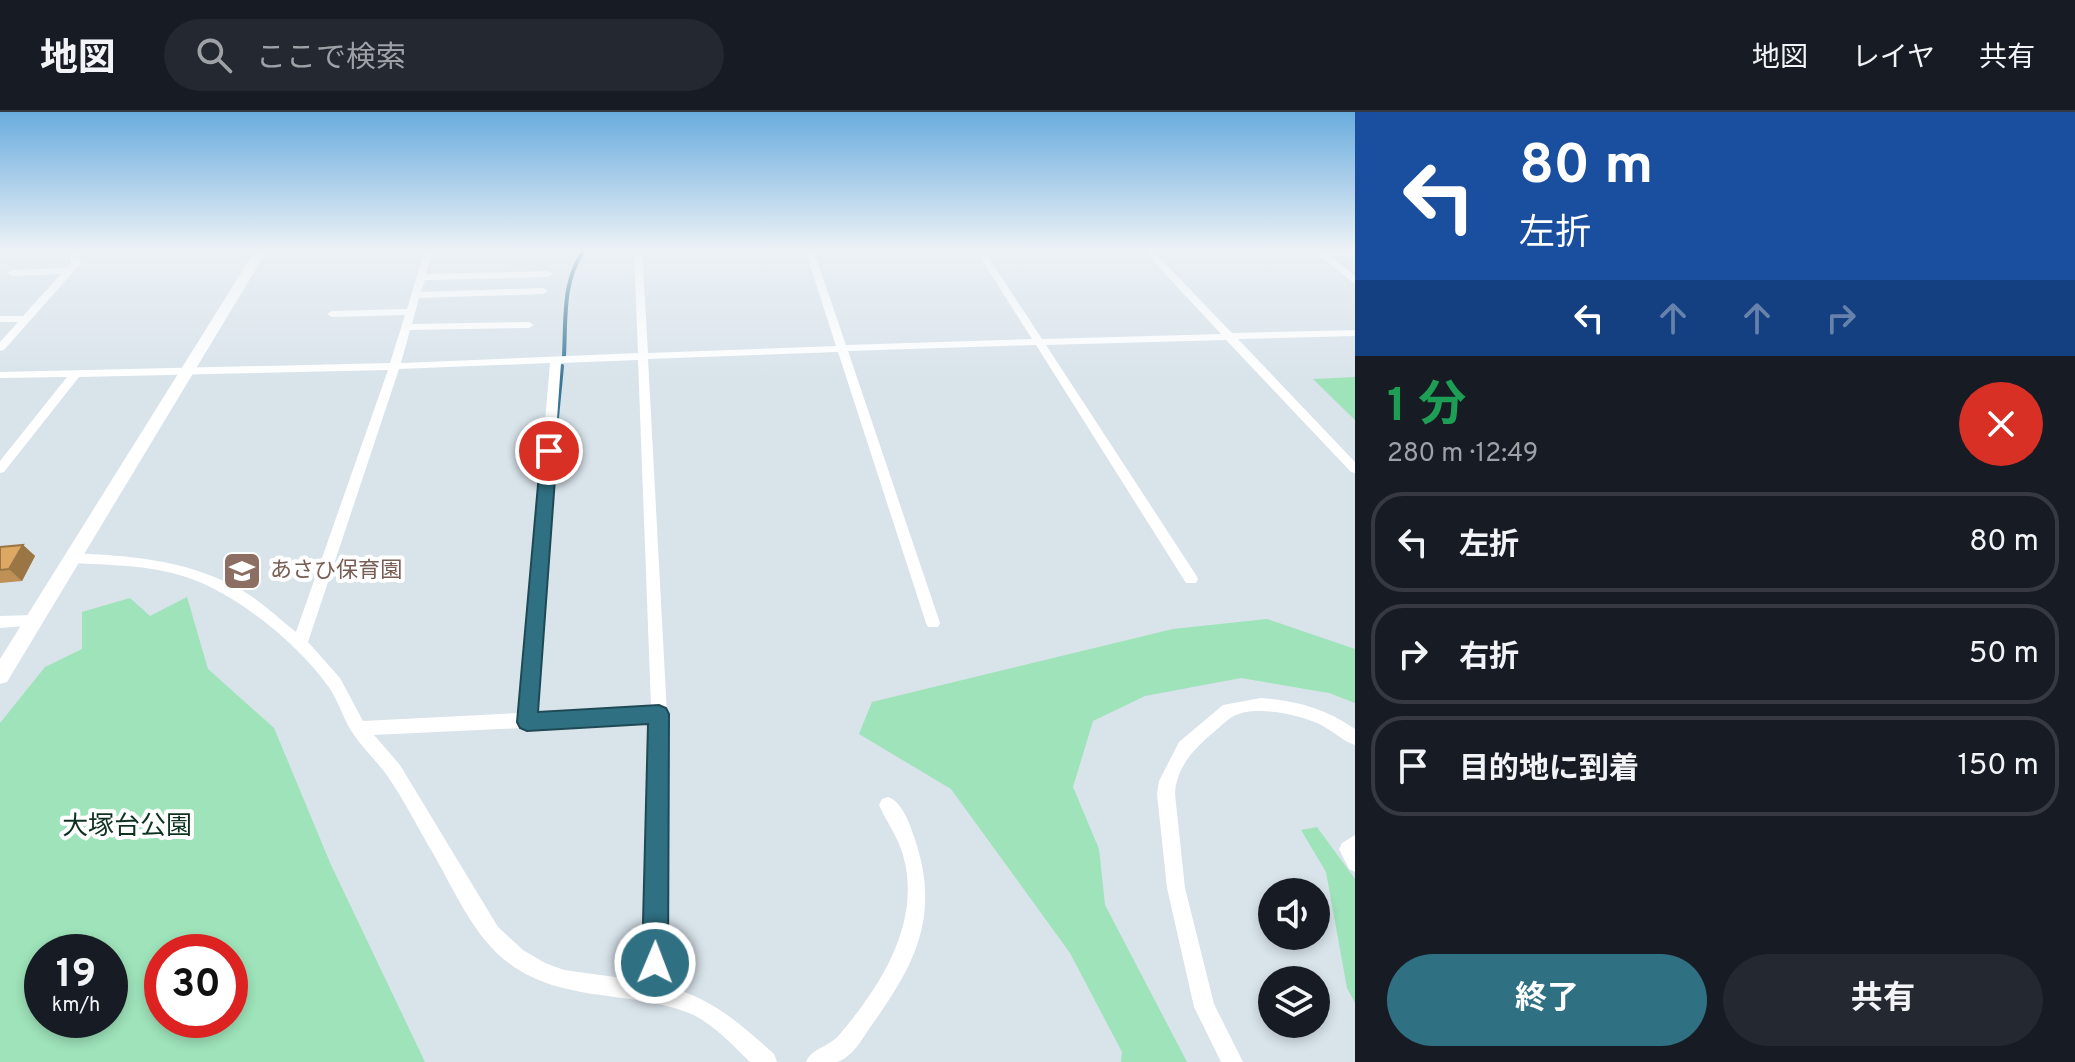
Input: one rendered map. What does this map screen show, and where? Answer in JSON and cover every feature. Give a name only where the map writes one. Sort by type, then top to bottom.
[{"type":"street","points":[[0,348],[49,293]]},
{"type":"street","points":[[0,676],[234,293]]},
{"type":"street","points":[[300,643],[395,365],[415,295],[468,293]]},
{"type":"street","points":[[640,293],[659,714],[654,994]]},
{"type":"street","points":[[823,293],[933,623]]},
{"type":"street","points":[[1008,293],[1191,579]]},
{"type":"street","points":[[1188,293],[1355,469]]},
{"type":"street","points":[[332,314],[410,312]]},
{"type":"street","points":[[0,319],[27,319]]},
{"type":"street","points":[[405,327],[529,325]]},
{"type":"street","points":[[0,375],[1355,333]]},
{"type":"street","points":[[527,722],[556,360]]},
{"type":"street","points":[[0,469],[76,373]]},
{"type":"street","points":[[72,558],[138,561],[189,572],[234,592],[300,643],[335,683],[358,728],[394,771],[491,934],[510,955],[532,970],[577,984],[654,994],[696,1005],[766,1062]]},
{"type":"street","points":[[0,622],[33,621]]},
{"type":"street","points":[[1232,1062],[1204,1007],[1180,903],[1167,781],[1185,747],[1229,710],[1238,707],[1272,706],[1303,711],[1335,724],[1355,738]]},
{"type":"street","points":[[358,728],[659,714]]},
{"type":"street","points":[[817,1062],[844,1046],[890,983],[910,939],[918,894],[913,858],[902,827],[888,805]]},
{"type":"street","points":[[1355,844],[1348,849],[1355,863]]},
{"type":"green space","points":[[1355,377],[1355,420],[1313,379]]},
{"type":"green space","name":"大塚台公園","points":[[187,597],[208,669],[274,728],[331,865],[425,1062],[0,1062],[0,723],[45,667],[82,649],[82,612],[130,598],[150,616]]},
{"type":"green space","points":[[1267,619],[1355,649],[1355,703],[1329,693],[1241,678],[1145,696],[1093,721],[1073,787],[1099,849],[1105,905],[1187,1062],[1121,1062],[1122,1052],[1070,953],[951,789],[859,734],[872,702],[1173,629]]},
{"type":"green space","points":[[1317,827],[1355,879],[1355,1003],[1347,988],[1330,894],[1330,878],[1327,878],[1301,830]]},
{"type":"building","points":[[23,545],[9,569],[0,570],[0,547]]},
{"type":"waterway","points":[[564,356],[568,293]]},
{"type":"waterway","points":[[556,428],[562,366]]},
{"type":"place","name":"あさひ保育園","points":[[242,571]]},
{"type":"route","points":[[549,451],[527,722],[659,714],[655,963]]}]
